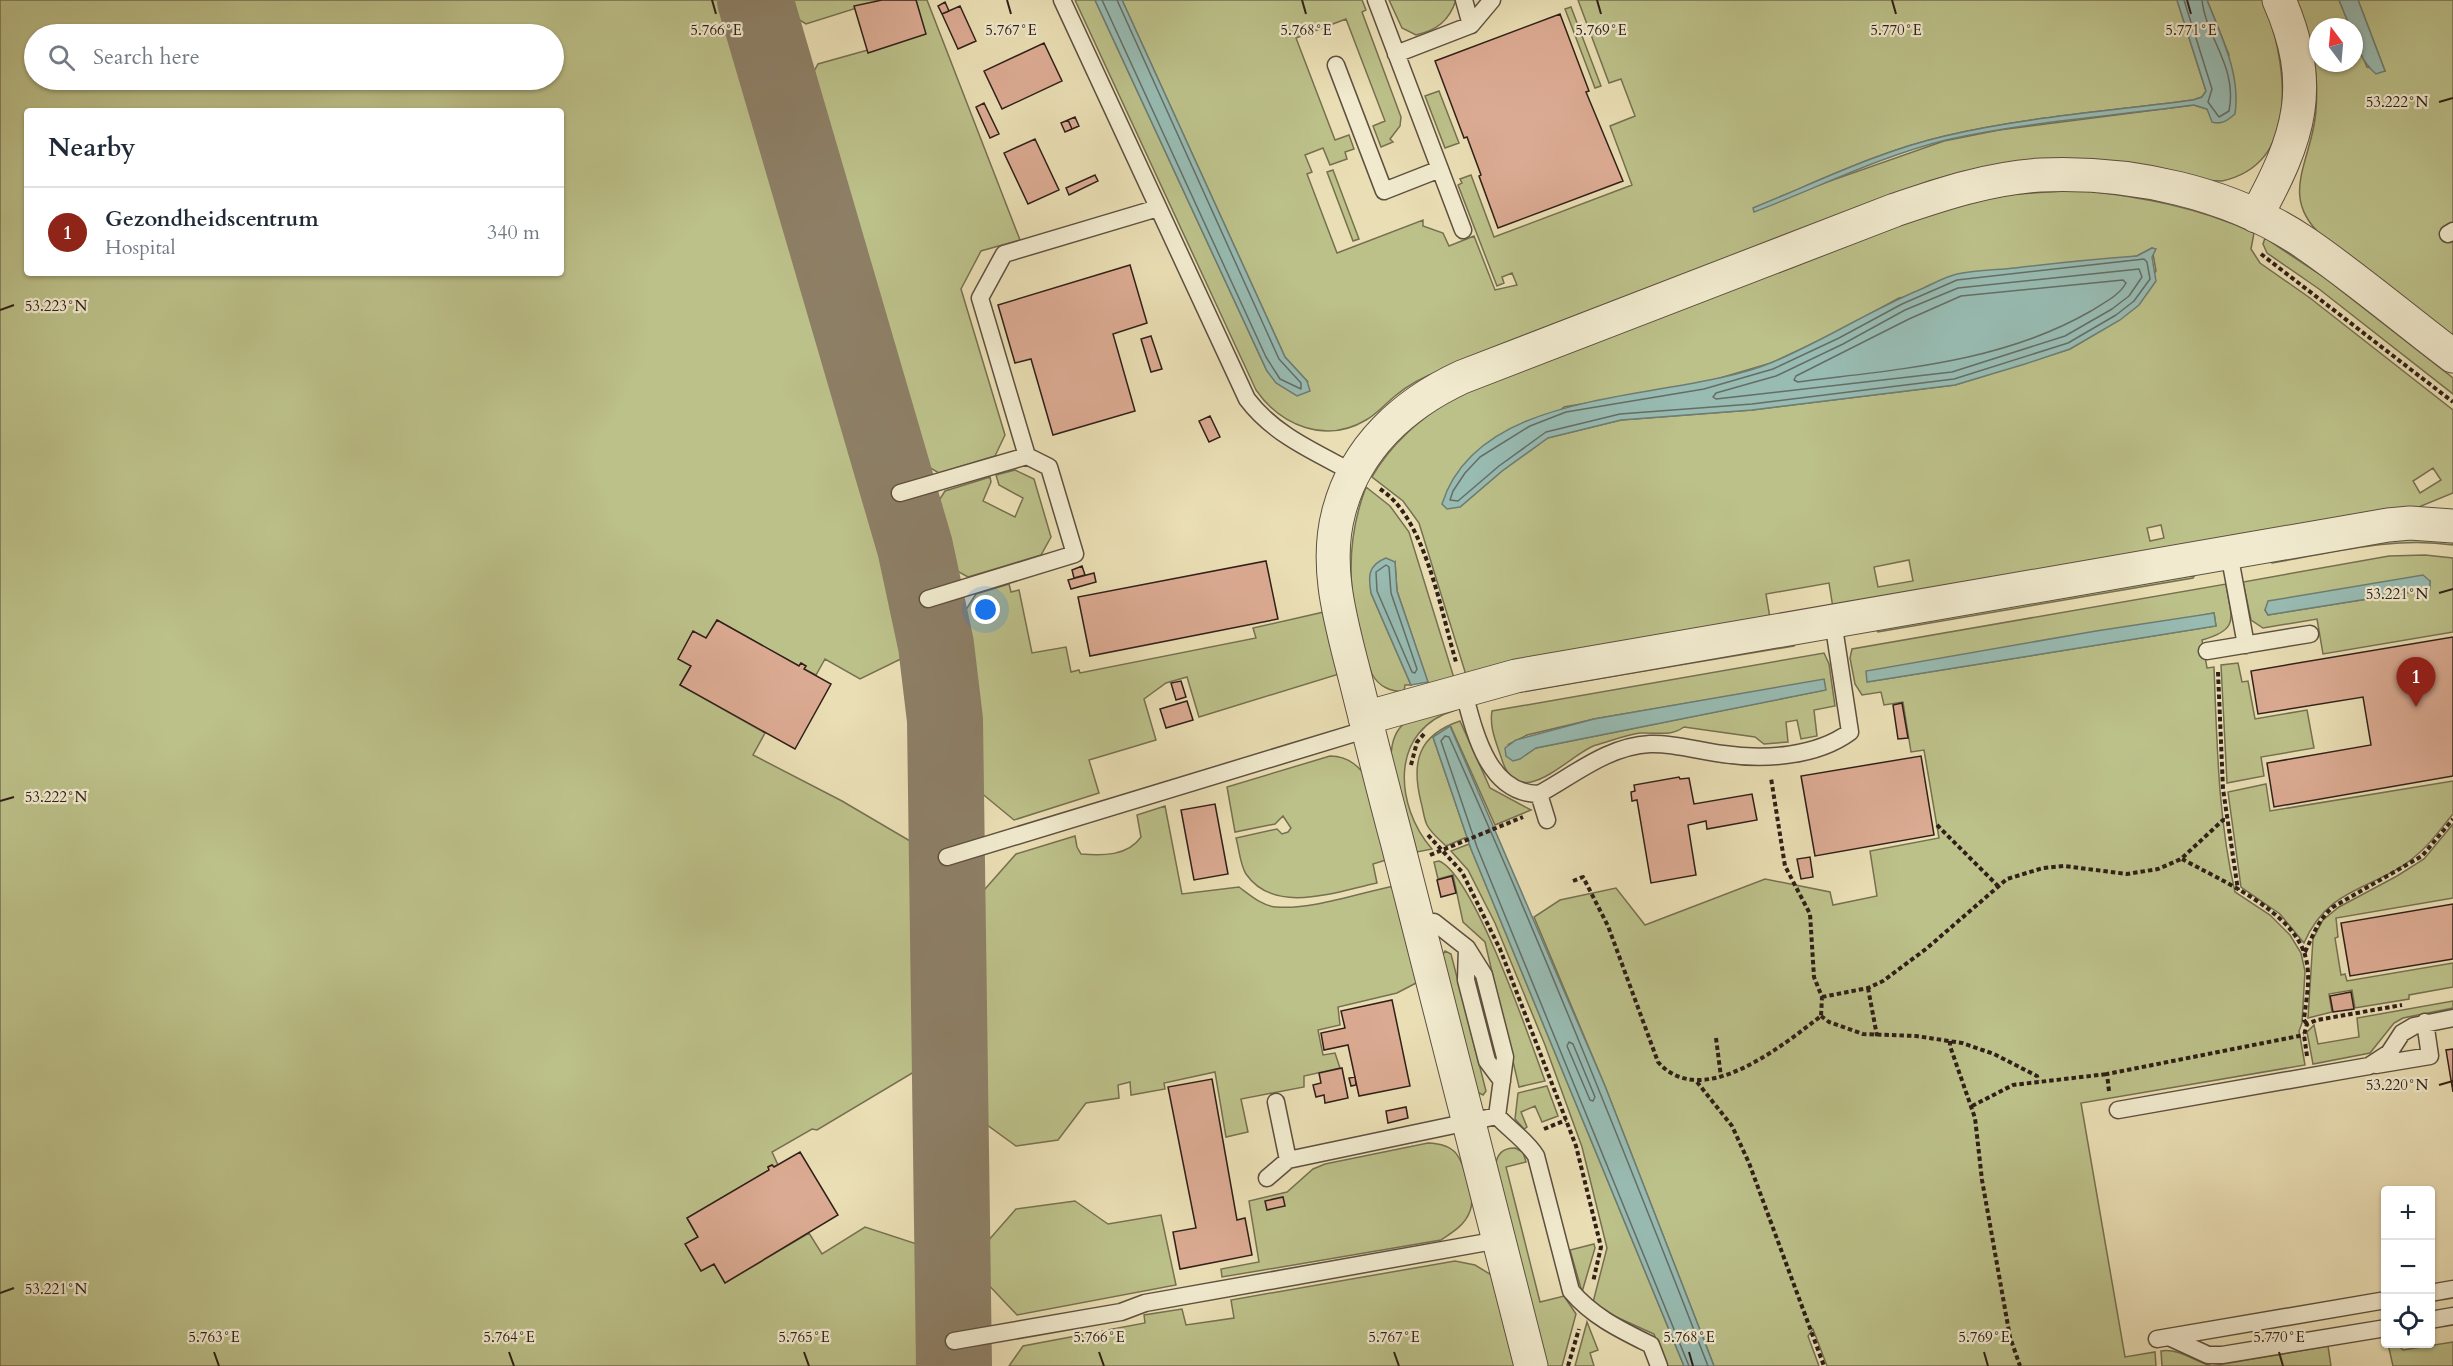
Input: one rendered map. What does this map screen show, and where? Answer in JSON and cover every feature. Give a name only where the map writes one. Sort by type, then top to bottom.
[{"type":"street","points":[[2261,219],[2289,151],[2297,118],[2298,61],[2279,0]]},
{"type":"street","points":[[1531,1366],[1499,1240],[1483,1120],[1419,926],[1337,603],[1333,572],[1339,510],[1354,473],[1370,447],[1389,424],[1436,389],[1462,377],[1947,192],[2040,175],[2137,180],[2178,189],[2261,219],[2304,243],[2453,356]]},
{"type":"street","points":[[1367,723],[1466,701],[1516,676],[2399,524],[2453,526]]},
{"type":"lane","points":[[1062,0],[1247,399],[1262,418],[1277,430],[1354,473]]},
{"type":"lane","points":[[1376,0],[1463,230]]},
{"type":"lane","points":[[1464,0],[1471,25]]},
{"type":"lane","points":[[1396,54],[1471,25],[1492,0]]},
{"type":"lane","points":[[1336,65],[1384,191],[1440,169]]},
{"type":"lane","points":[[1027,456],[980,298],[1004,254],[1158,208]]},
{"type":"lane","points":[[900,494],[1027,456],[1049,467],[1075,554],[928,599]]},
{"type":"lane","points":[[2229,553],[2246,645]]},
{"type":"lane","points":[[1466,701],[1492,770],[1508,787],[1529,794],[1539,794],[1593,761],[1637,746],[1651,744],[1767,757],[1817,748],[1840,740],[1850,732],[1833,621]]},
{"type":"lane","points":[[2211,651],[2310,634]]},
{"type":"lane","points":[[947,857],[1367,723]]},
{"type":"lane","points":[[1539,794],[1547,820]]},
{"type":"lane","points":[[1419,926],[1434,922],[1467,948],[1484,975],[1505,1057],[1502,1081],[1483,1120]]},
{"type":"lane","points":[[2369,1066],[2389,1053],[2402,1033],[2425,1022],[2453,1018]]},
{"type":"lane","points":[[2118,1110],[2430,1056],[2425,1022]]},
{"type":"lane","points":[[1276,1102],[1288,1160]]},
{"type":"lane","points":[[1267,1179],[1288,1160],[1483,1120],[1526,1141],[1536,1156],[1571,1291],[1585,1308],[1651,1345],[1659,1366]]},
{"type":"lane","points":[[954,1341],[1121,1312],[1145,1303],[1499,1240]]},
{"type":"lane","points":[[2435,1292],[2453,1289]]},
{"type":"lane","points":[[2381,1301],[2162,1338],[2188,1343],[2208,1355],[2222,1355],[2381,1329]]},
{"type":"lane","points":[[2344,1307],[2349,1334]]},
{"type":"lane","points":[[2435,1319],[2453,1316]]},
{"type":"lane","points":[[2217,1329],[2222,1355]]},
{"type":"path","points":[[2261,219],[2256,242],[2264,257],[2453,402]]},
{"type":"path","points":[[1354,473],[1389,495],[1406,513],[1417,533],[1466,701]]},
{"type":"path","points":[[2211,651],[2227,820],[2238,890]]},
{"type":"path","points":[[1767,757],[1785,866],[1810,914],[1814,977],[1822,997],[1821,1016]]},
{"type":"path","points":[[2305,953],[2317,922],[2323,915],[2422,856],[2453,819]]},
{"type":"path","points":[[1822,997],[1868,988],[1926,949],[2007,879],[2043,868],[2064,866],[2127,874],[2158,869],[2181,859],[2223,820],[2227,820]]},
{"type":"path","points":[[1458,845],[1504,824]]},
{"type":"path","points":[[1937,825],[1998,886]]},
{"type":"path","points":[[2181,859],[2238,890],[2276,915],[2289,929],[2305,953],[2308,974],[2304,1020],[2307,1024],[2304,1035],[2310,1076]]},
{"type":"path","points":[[1573,881],[1583,877],[1608,926],[1658,1062],[1672,1074],[1696,1081],[1721,1077],[1753,1062],[1821,1016]]},
{"type":"path","points":[[1868,988],[1877,1035]]},
{"type":"path","points":[[2307,1024],[2317,1020],[2408,1004]]},
{"type":"path","points":[[1821,1016],[1846,1030],[1950,1041],[1994,1054],[2037,1076],[2037,1081]]},
{"type":"path","points":[[1972,1106],[2013,1085],[2107,1074],[2304,1035]]},
{"type":"path","points":[[1716,1038],[1721,1077]]},
{"type":"path","points":[[1950,1041],[1972,1106],[2010,1336],[2020,1366]]},
{"type":"path","points":[[2107,1074],[2111,1111],[2118,1110]]},
{"type":"path","points":[[1696,1081],[1732,1126],[1749,1163],[1824,1366]]},
{"type":"green space","points":[[0,0],[728,0],[871,490],[913,653],[860,679],[825,659],[816,675],[804,669],[806,666],[801,663],[799,666],[717,620],[680,685],[765,733],[753,755],[842,801],[922,848],[924,1066],[817,1130],[812,1129],[772,1152],[778,1165],[768,1167],[769,1170],[687,1218],[698,1237],[686,1244],[701,1271],[714,1264],[725,1283],[809,1233],[822,1254],[865,1227],[926,1247],[928,1366],[0,1366]]},
{"type":"green space","points":[[784,0],[882,0],[806,24],[788,13]]},
{"type":"green space","points":[[916,0],[927,0],[1020,240],[981,251],[961,289],[1005,435],[995,456],[939,473],[918,461],[808,82],[818,64],[925,34]]},
{"type":"green space","points":[[1075,0],[1095,0],[1267,371],[1307,381],[1285,357],[1122,0],[1362,0],[1366,10],[1362,12],[1401,117],[1400,126],[1390,139],[1393,142],[1381,147],[1373,126],[1385,121],[1346,19],[1296,38],[1335,140],[1349,135],[1354,149],[1345,152],[1347,159],[1330,165],[1323,148],[1305,155],[1312,172],[1307,174],[1337,253],[1423,220],[1423,226],[1443,233],[1449,246],[1474,236],[1495,290],[1517,285],[1512,273],[1502,277],[1504,283],[1497,286],[1458,185],[1462,183],[1460,179],[1471,175],[1494,237],[1632,185],[1610,126],[1635,116],[1621,79],[1609,83],[1578,0],[2177,0],[2206,91],[2202,97],[2037,119],[1976,129],[1920,142],[1848,168],[1753,208],[1944,141],[1999,130],[2194,105],[2207,109],[2229,55],[2207,0],[2263,0],[2278,50],[2282,78],[2282,106],[2277,131],[2266,153],[2248,170],[2222,181],[1965,171],[1929,181],[1433,373],[1405,388],[1366,420],[1351,427],[1320,431],[1291,422],[1266,403],[1256,390]]},
{"type":"green space","points":[[1389,0],[1456,0],[1450,14],[1441,24],[1416,35],[1402,28]]},
{"type":"green space","points":[[2294,0],[2339,0],[2346,18],[2309,18],[2309,43]]},
{"type":"green space","points":[[2358,0],[2453,0],[2453,340],[2322,236],[2303,209],[2300,183],[2315,119],[2315,72],[2363,72],[2363,58],[2367,67],[2385,71]]},
{"type":"green space","points":[[1571,7],[1601,86],[1595,88],[1565,9]]},
{"type":"green space","points":[[1439,91],[1459,143],[1445,148],[1425,96]]},
{"type":"green space","points":[[1333,170],[1359,239],[1353,241],[1327,172]]},
{"type":"green space","points":[[2080,190],[2125,196],[2169,204],[2212,216],[2254,233],[2251,249],[2260,263],[2310,298],[2453,410],[2453,493],[2409,511],[1833,608],[1829,583],[1766,594],[1770,618],[1466,675],[1419,523],[1403,501],[1372,477],[1388,453],[1407,433],[1452,398],[1927,214],[2002,195]],"holes":[[[2152,248],[2156,271],[2119,320],[2070,349],[1955,385],[1752,410],[1621,420],[1547,438],[1502,471],[1460,507],[1564,407],[1703,383],[1771,363],[1837,332],[1899,298],[2137,256]],[[2433,468],[2441,480],[2420,493],[2413,481]],[[2161,525],[2164,538],[2150,541],[2147,528]],[[1909,560],[1913,581],[1878,587],[1874,567]]]},
{"type":"green space","points":[[2265,238],[2325,278],[2453,378],[2453,394],[2319,289],[2267,253],[2263,244]]},
{"type":"green space","points":[[1015,470],[1034,479],[1051,537],[1041,555],[968,577],[948,566],[933,510],[945,491],[990,477],[991,482],[983,501],[1015,517],[1023,498],[999,485],[996,475]]},
{"type":"green space","points":[[1366,487],[1390,506],[1409,532],[1454,678],[1429,686],[1397,591],[1395,562],[1371,593],[1411,685],[1405,685],[1404,692],[1394,691],[1385,688],[1372,674],[1358,627],[1351,580],[1354,534],[1358,511]]},
{"type":"green space","points":[[2393,537],[2453,539],[2453,545],[2385,544],[2272,563],[2269,561]]},
{"type":"green space","points":[[2425,555],[2453,558],[2453,632],[2323,654],[2317,619],[2263,628],[2251,620],[2243,582],[2389,556]],"holes":[[[2430,581],[2429,589],[2268,615],[2265,610]]]},
{"type":"green space","points":[[2195,575],[2193,578],[1878,632],[1875,629]]},
{"type":"green space","points":[[1009,584],[1011,592],[1019,590],[1032,653],[1066,647],[1071,672],[1079,670],[1080,673],[1256,638],[1253,628],[1324,612],[1339,674],[1199,717],[1187,677],[1166,683],[1144,699],[1156,740],[1089,760],[1099,793],[1014,820],[974,787],[971,698],[960,619],[976,594]]},
{"type":"green space","points":[[2226,584],[2231,614],[2228,626],[2214,636],[2202,640],[2207,668],[2214,667],[2219,780],[2229,864],[2235,892],[2270,915],[2290,935],[2301,953],[2305,971],[2302,1023],[2299,1031],[2305,1065],[2081,1103],[2125,1357],[2155,1352],[2156,1366],[1827,1366],[1813,1329],[1808,1336],[1819,1366],[1714,1366],[1605,1086],[1534,917],[1560,900],[1616,888],[1645,925],[1765,879],[1830,892],[1833,905],[1877,896],[1870,851],[1939,838],[1924,750],[1911,752],[1903,702],[1884,705],[1881,692],[1862,695],[1855,684],[1850,658],[1852,649]],"holes":[[[2214,613],[2216,626],[1867,682]]]},
{"type":"green space","points":[[1796,643],[1794,646],[1514,693],[1514,689]]},
{"type":"green space","points":[[1824,653],[1829,664],[1835,706],[1814,710],[1817,736],[1801,739],[1797,720],[1786,722],[1788,742],[1764,744],[1755,737],[1684,727],[1668,733],[1640,733],[1585,750],[1560,768],[1533,782],[1521,782],[1510,775],[1496,742],[1492,711]],"holes":[[[1824,680],[1825,690],[1536,748],[1509,744],[1527,735],[1594,719]]]},
{"type":"green space","points":[[2238,663],[2242,682],[2248,681],[2255,719],[2307,710],[2314,748],[2261,757],[2264,776],[2227,783],[2221,665]]},
{"type":"green space","points":[[1455,708],[1456,710],[1434,720],[1419,734],[1409,751],[1405,770],[1405,791],[1410,811],[1419,831],[1432,849],[1417,852],[1391,757],[1393,743],[1397,732],[1411,719]]},
{"type":"green space","points":[[1460,721],[1490,788],[1531,810],[1495,825],[1451,727],[1433,737],[1467,837],[1446,846],[1426,823],[1418,788],[1418,762],[1427,742],[1435,734]]},
{"type":"green space","points":[[1330,756],[1349,760],[1364,774],[1386,860],[1373,864],[1377,883],[1308,897],[1273,894],[1258,887],[1244,870],[1236,838],[1277,829],[1282,834],[1291,828],[1283,816],[1275,824],[1235,832],[1227,787]]},
{"type":"green space","points":[[2453,781],[2453,814],[2428,844],[2403,865],[2341,898],[2327,909],[2315,923],[2304,943],[2280,914],[2241,887],[2228,792],[2266,784],[2270,811]]},
{"type":"green space","points":[[1165,806],[1182,894],[1239,887],[1266,905],[1290,907],[1319,904],[1394,886],[1418,982],[1397,993],[1338,1007],[1340,1025],[1318,1030],[1323,1055],[1335,1053],[1340,1068],[1304,1076],[1304,1087],[1241,1099],[1248,1132],[1226,1137],[1215,1072],[1164,1083],[1165,1089],[1131,1095],[1130,1082],[1118,1085],[1119,1098],[1086,1103],[1058,1140],[1016,1146],[979,1119],[977,898],[1016,854],[1075,836],[1081,854],[1106,855],[1122,851],[1136,843],[1141,837],[1137,815]]},
{"type":"green space","points":[[2453,824],[2453,898],[2336,918],[2338,937],[2335,938],[2341,975],[2345,974],[2347,981],[2453,963],[2453,987],[2409,995],[2409,999],[2355,1008],[2352,990],[2329,994],[2332,1012],[2308,1018],[2313,939],[2323,920],[2339,907],[2424,859]]},
{"type":"green space","points":[[1469,844],[1684,1366],[1666,1366],[1654,1334],[1592,1306],[1607,1248],[1582,1147],[1545,1045],[1495,923],[1468,870],[1451,851]]},
{"type":"green space","points":[[1439,861],[1453,873],[1484,926],[1500,961],[1545,1081],[1519,1087],[1485,942],[1463,922],[1453,875],[1438,879],[1434,862]]},
{"type":"green space","points":[[1445,951],[1451,954],[1486,1091],[1483,1095],[1477,1092],[1442,956]]},
{"type":"green space","points":[[2453,1001],[2453,1008],[2403,1018],[2394,1023],[2370,1053],[2313,1064],[2307,1032],[2314,1025],[2318,1044],[2359,1037],[2357,1018]]},
{"type":"green space","points":[[1547,1086],[1558,1116],[1542,1122],[1535,1106],[1521,1112],[1527,1127],[1524,1129],[1515,1119],[1518,1093]]},
{"type":"green space","points":[[1428,1143],[1446,1146],[1457,1154],[1463,1167],[1472,1204],[1465,1220],[1441,1240],[1222,1277],[1221,1269],[1259,1262],[1249,1201],[1287,1192],[1313,1169],[1325,1164]]},
{"type":"green space","points":[[1515,1148],[1523,1152],[1526,1162],[1506,1167],[1540,1302],[1564,1296],[1576,1314],[1562,1366],[1546,1366],[1495,1167],[1501,1153]]},
{"type":"green space","points":[[1075,1201],[1108,1224],[1161,1215],[1176,1285],[1017,1315],[982,1278],[980,1250],[1016,1209]]},
{"type":"green space","points":[[1594,1244],[1595,1248],[1582,1292],[1570,1250]]},
{"type":"green space","points":[[1455,1261],[1475,1265],[1493,1276],[1516,1366],[1009,1366],[1023,1346],[1145,1323],[1144,1315],[1182,1309],[1186,1325],[1234,1318],[1231,1300]]},
{"type":"green space","points":[[1587,1322],[1598,1350],[1590,1353],[1594,1366],[1575,1366]]},
{"type":"green space","points":[[2453,1342],[2453,1366],[2393,1366],[2389,1348],[2403,1350],[2435,1348],[2435,1345]]},
{"type":"green space","points":[[2328,1346],[2331,1366],[2212,1366]]},
{"type":"green space","points":[[2161,1351],[2174,1351],[2212,1366],[2162,1366]]},
{"type":"water","points":[[1095,0],[1122,0],[1285,357],[1307,381],[1310,391],[1297,396],[1276,383],[1267,371]]},
{"type":"water","points":[[2177,0],[2207,0],[2218,27],[2235,84],[2235,114],[2225,121],[2212,122],[2207,109],[2194,105],[2038,124],[1977,134],[1946,140],[1897,155],[1754,212],[1753,208],[1848,168],[1920,142],[1976,129],[2037,119],[2202,97],[2206,91]]},
{"type":"water","points":[[2339,0],[2358,0],[2385,71],[2376,74],[2363,59],[2363,18],[2346,18]]},
{"type":"water","points":[[2152,248],[2156,249],[2152,257],[2156,281],[2139,305],[2120,320],[2070,349],[1955,385],[1752,410],[1621,420],[1548,438],[1502,471],[1460,507],[1447,509],[1442,504],[1463,465],[1496,437],[1538,417],[1585,403],[1732,375],[1773,362],[1900,298],[1957,274],[2137,256]]},
{"type":"water","points":[[1386,558],[1395,562],[1397,591],[1428,682],[1411,685],[1371,593],[1371,572],[1376,564]]},
{"type":"water","points":[[2423,575],[2430,581],[2430,589],[2268,615],[2265,610],[2268,601]]},
{"type":"water","points":[[2214,613],[2216,626],[1867,682],[1866,671]]},
{"type":"water","points":[[1824,679],[1826,690],[1536,748],[1513,761],[1506,756],[1505,748],[1516,740],[1594,719]]},
{"type":"water","points":[[1450,726],[1605,1086],[1714,1366],[1684,1366],[1471,849],[1433,737]]},
{"type":"building","points":[[882,0],[916,0],[926,34],[868,53],[854,6]]},
{"type":"building","points":[[945,2],[949,11],[942,14],[938,6]]},
{"type":"building","points":[[960,6],[976,41],[958,49],[942,14]]},
{"type":"building","points":[[1560,14],[1589,91],[1586,92],[1623,181],[1498,228],[1467,137],[1464,138],[1435,61]]},
{"type":"building","points":[[1044,43],[1062,81],[1002,109],[984,71]]},
{"type":"building","points":[[984,103],[999,134],[990,138],[976,107]]},
{"type":"building","points":[[1075,117],[1079,126],[1072,129],[1068,120]]},
{"type":"building","points":[[1068,120],[1072,129],[1065,132],[1061,123]]},
{"type":"building","points":[[1035,139],[1059,190],[1028,204],[1004,153]]},
{"type":"building","points":[[1095,175],[1098,181],[1069,195],[1066,188]]},
{"type":"building","points":[[1130,265],[1147,323],[1113,334],[1135,411],[1053,435],[1031,359],[1015,363],[998,305]]},
{"type":"building","points":[[1151,336],[1162,369],[1151,372],[1141,339]]},
{"type":"building","points":[[1210,416],[1220,437],[1209,442],[1199,421]]},
{"type":"building","points":[[1266,561],[1278,619],[1090,656],[1078,597]]},
{"type":"building","points":[[1082,566],[1085,575],[1074,578],[1072,570]]},
{"type":"building","points":[[1094,573],[1096,582],[1071,589],[1068,580]]},
{"type":"building","points":[[717,620],[799,666],[801,663],[806,666],[804,669],[831,684],[795,749],[680,685],[691,666],[678,659],[693,631],[706,638]]},
{"type":"building","points":[[2453,637],[2453,776],[2274,807],[2267,763],[2371,745],[2363,697],[2258,714],[2251,671]]},
{"type":"building","points":[[1181,681],[1186,697],[1176,700],[1171,683]]},
{"type":"building","points":[[1187,701],[1193,720],[1166,728],[1160,709]]},
{"type":"building","points":[[1902,703],[1908,738],[1898,739],[1893,705]]},
{"type":"building","points":[[1921,756],[1934,835],[1815,856],[1801,776]]},
{"type":"building","points":[[1679,777],[1680,779],[1689,778],[1694,804],[1752,794],[1757,820],[1707,829],[1706,821],[1688,825],[1696,875],[1651,883],[1637,800],[1632,801],[1631,792],[1635,791],[1634,785]]},
{"type":"building","points":[[1215,804],[1228,874],[1194,880],[1181,810]]},
{"type":"building","points":[[1810,857],[1813,877],[1801,879],[1797,859]]},
{"type":"building","points":[[1452,876],[1456,893],[1441,897],[1437,880]]},
{"type":"building","points":[[2453,904],[2453,959],[2350,976],[2341,923]]},
{"type":"building","points":[[2351,992],[2354,1009],[2333,1012],[2330,996]]},
{"type":"building","points":[[1392,1000],[1410,1086],[1359,1096],[1348,1045],[1324,1050],[1321,1033],[1345,1028],[1341,1011]]},
{"type":"building","points":[[2453,1049],[2453,1092],[2446,1050]]},
{"type":"building","points":[[1342,1068],[1348,1098],[1325,1103],[1324,1095],[1316,1097],[1313,1085],[1321,1083],[1319,1073]]},
{"type":"building","points":[[1355,1077],[1356,1085],[1351,1086],[1349,1078]]},
{"type":"building","points":[[1212,1079],[1237,1220],[1245,1218],[1252,1255],[1180,1269],[1173,1232],[1196,1228],[1168,1087]]},
{"type":"building","points":[[1406,1107],[1408,1118],[1388,1123],[1386,1111]]},
{"type":"building","points":[[800,1152],[838,1215],[725,1283],[714,1264],[701,1271],[685,1244],[698,1237],[687,1218],[769,1170],[768,1167],[772,1165],[774,1167]]},
{"type":"building","points":[[1283,1197],[1285,1206],[1267,1210],[1265,1201]]},
{"type":"taxiway","points":[[755,0],[915,547],[936,645],[945,720],[954,1366]]},
{"type":"place","name":"Gezondheidscentrum","points":[[2416,707]]}]
